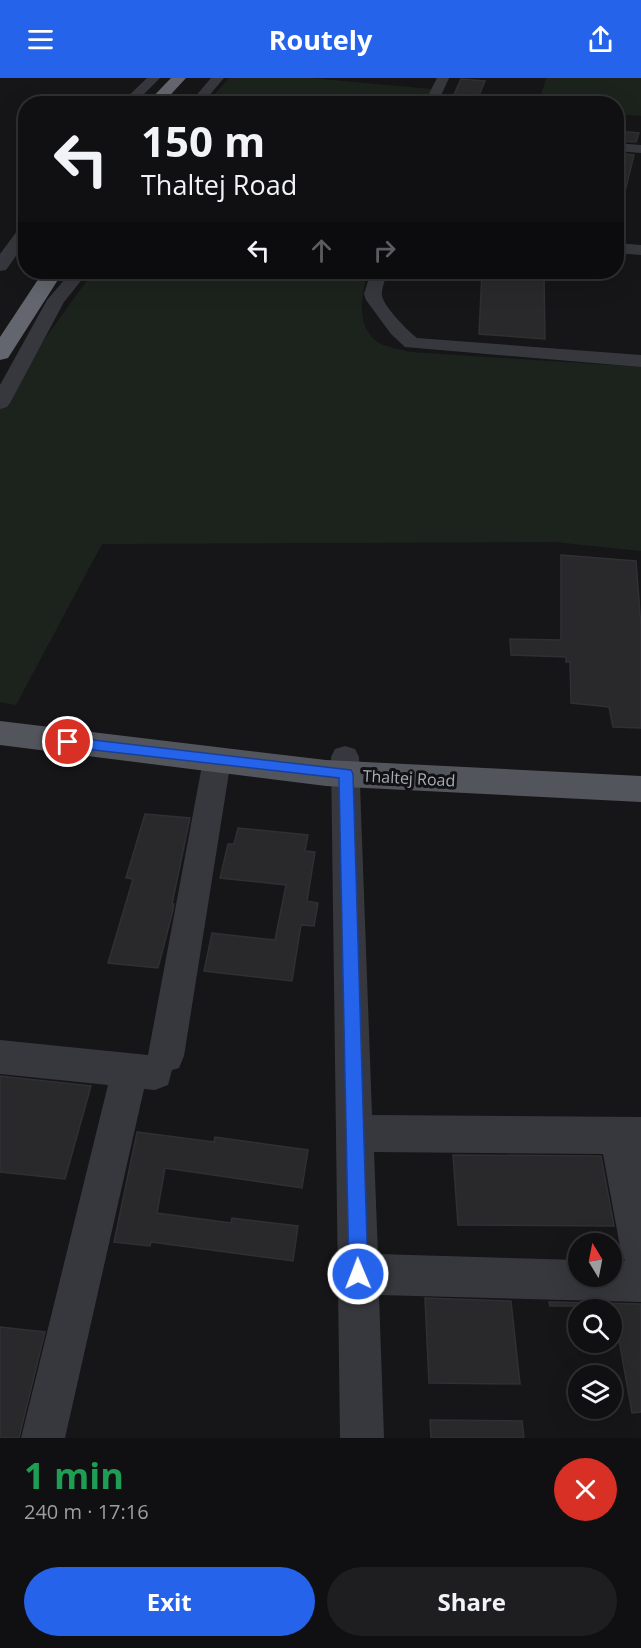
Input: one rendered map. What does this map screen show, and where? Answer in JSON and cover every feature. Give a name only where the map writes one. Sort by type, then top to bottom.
[{"type":"highway","points":[[161,96],[179,78]]},
{"type":"highway","points":[[179,96],[196,78]]},
{"type":"highway","points":[[0,353],[48,279]]},
{"type":"main road","points":[[0,716],[345,765],[551,769],[641,768]]},
{"type":"main road","name":"Thaltej Road","points":[[0,733],[217,760],[345,765],[641,789]]},
{"type":"street","points":[[135,96],[154,78]]},
{"type":"street","points":[[202,96],[218,78]]},
{"type":"street","points":[[434,96],[443,78]]},
{"type":"street","points":[[624,148],[641,149]]},
{"type":"street","points":[[0,266],[18,241]]},
{"type":"street","points":[[624,249],[641,250]]},
{"type":"street","points":[[0,403],[56,300],[74,279]]},
{"type":"street","points":[[377,279],[373,294],[375,300],[397,330],[412,343],[641,361]]},
{"type":"street","points":[[43,1438],[150,1066],[217,760]]},
{"type":"street","points":[[345,765],[362,1438]]},
{"type":"street","points":[[0,1057],[150,1066]]},
{"type":"street","points":[[355,1133],[630,1136],[641,1252]]},
{"type":"street","points":[[358,1274],[641,1282]]},
{"type":"shaded area","points":[[229,78],[310,78],[431,89],[437,78],[449,78],[440,96],[213,96]]},
{"type":"shaded area","points":[[546,78],[641,78],[641,116],[624,115],[624,96],[541,96]]},
{"type":"shaded area","points":[[88,279],[366,279],[362,308],[365,325],[375,340],[387,346],[411,352],[641,367],[641,551],[554,542],[102,544],[16,705],[0,702],[0,401]]},
{"type":"building","points":[[461,79],[485,81],[479,96],[453,96]]},
{"type":"building","points":[[624,132],[639,133],[636,142],[624,141]]},
{"type":"building","points":[[624,154],[634,155],[624,196]]},
{"type":"building","points":[[482,279],[544,279],[545,339],[479,334]]},
{"type":"building","points":[[561,555],[636,561],[641,627],[641,728],[613,727],[609,707],[571,703],[570,662],[566,662],[566,657],[511,655],[510,639],[561,640]]},
{"type":"building","points":[[145,814],[190,818],[172,904],[174,904],[172,914],[158,968],[108,963],[133,879],[126,878]]},
{"type":"building","points":[[238,828],[308,835],[305,851],[315,852],[307,901],[318,903],[314,926],[301,925],[292,981],[204,971],[212,933],[275,940],[286,885],[220,878],[228,844],[234,844]]},
{"type":"building","points":[[0,1076],[91,1086],[65,1179],[0,1172]]},
{"type":"building","points":[[137,1132],[214,1142],[215,1137],[308,1150],[302,1188],[165,1168],[157,1213],[231,1223],[232,1218],[298,1226],[293,1261],[151,1242],[150,1246],[114,1242]]},
{"type":"building","points":[[453,1155],[601,1156],[614,1226],[458,1225]]},
{"type":"building","points":[[425,1298],[511,1301],[520,1384],[429,1383]]},
{"type":"building","points":[[549,1302],[568,1302],[568,1306],[550,1306]]},
{"type":"building","points":[[622,1304],[641,1304],[641,1412],[632,1413],[621,1353]]},
{"type":"building","points":[[0,1327],[45,1332],[19,1438],[0,1438]]},
{"type":"building","points":[[430,1420],[522,1421],[524,1438],[431,1438]]},
{"type":"route","points":[[68,742],[346,774],[358,1274]]}]
